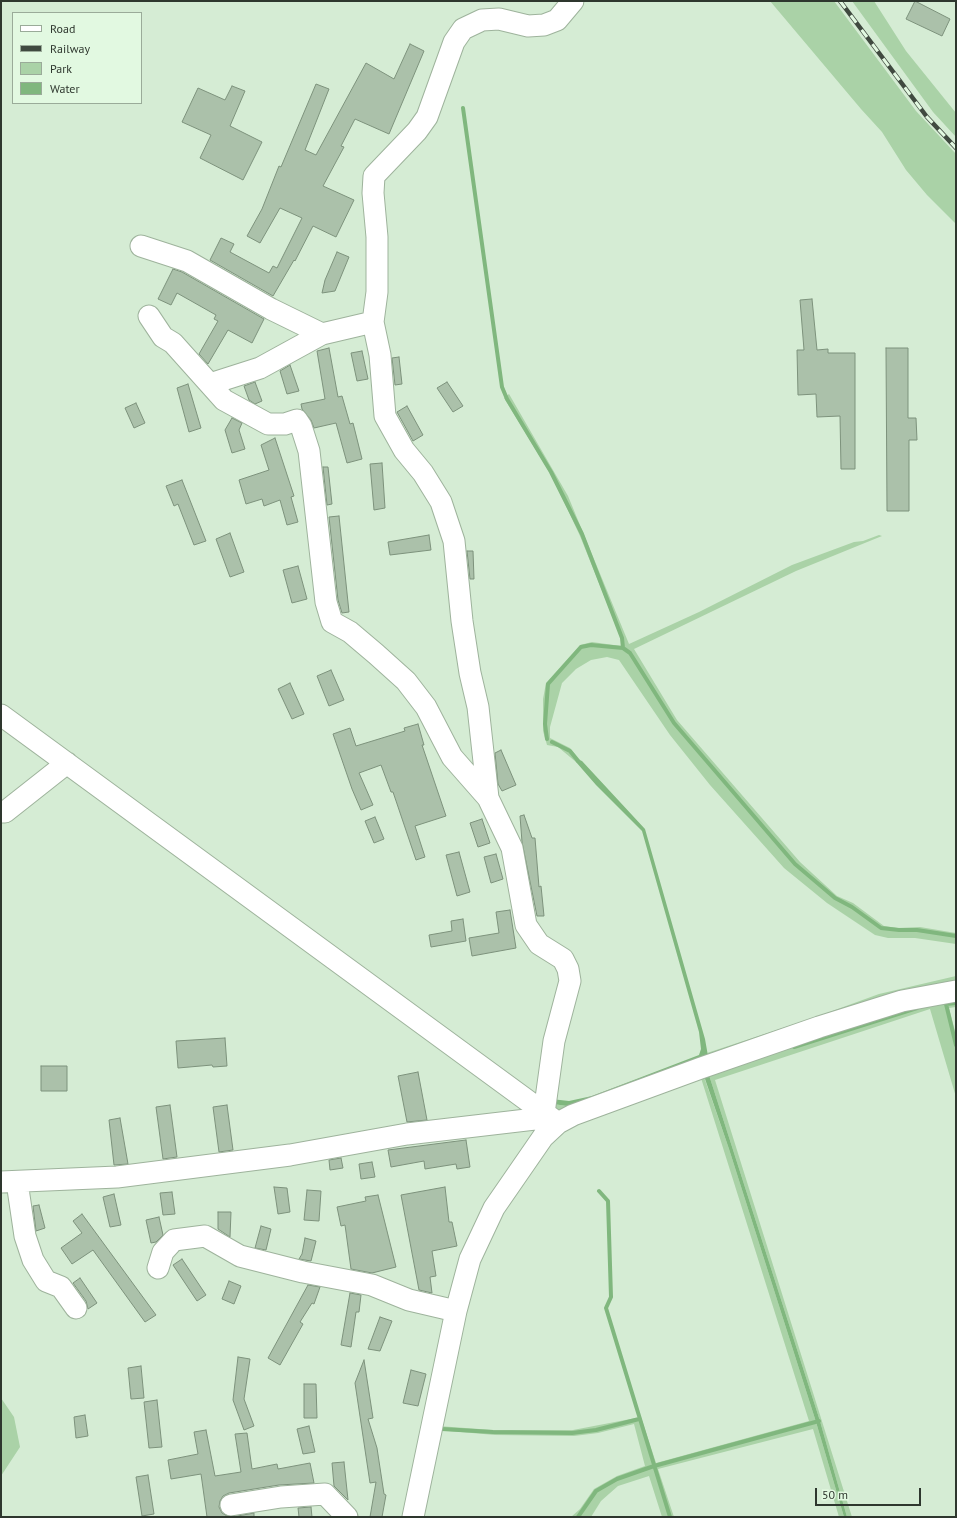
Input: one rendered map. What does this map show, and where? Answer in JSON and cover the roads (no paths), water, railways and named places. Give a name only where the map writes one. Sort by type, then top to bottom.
[{"type":"street","points":[[488,798],[478,707],[470,673],[462,621],[454,541],[441,502],[423,473],[404,450],[385,416],[380,355],[373,322],[377,292],[377,237],[373,193],[374,176],[417,131],[427,117],[454,42],[463,29],[482,20],[499,20],[528,26],[544,25],[557,20],[573,1]]},
{"type":"street","points":[[141,246],[187,261],[271,309],[322,334]]},
{"type":"street","points":[[149,316],[163,337],[173,343],[224,400],[268,424],[285,424],[297,420],[301,426],[309,451],[326,602],[332,622],[350,632],[406,681],[426,707],[452,757],[488,798],[512,848],[526,925],[539,944],[563,959],[568,969],[570,981],[554,1040],[551,1118],[544,1137],[494,1208],[470,1259],[456,1311],[413,1517]]},
{"type":"street","points":[[210,384],[260,368],[322,334],[373,322]]},
{"type":"street","points":[[1,715],[551,1118]]},
{"type":"street","points":[[1,812],[5,812],[67,763]]},
{"type":"street","points":[[76,1308],[61,1287],[46,1281],[33,1260],[9,1182],[117,1178],[290,1155],[408,1134],[573,1116],[819,1027],[902,1001],[956,991]]},
{"type":"street","points":[[158,1268],[163,1252],[174,1240],[205,1236],[240,1256],[303,1272],[372,1284],[409,1300],[456,1311]]},
{"type":"street","points":[[231,1505],[281,1497],[325,1494],[347,1517]]},
{"type":"water","points":[[575,758],[582,761],[645,829],[705,1039],[708,1056],[584,1103],[567,1106],[553,1104],[551,1099],[569,1101],[592,1096],[699,1055],[701,1049],[699,1032],[642,831],[596,785],[576,762]]},
{"type":"water","points":[[709,1075],[820,1421],[847,1517],[844,1517],[816,1422],[729,1149],[704,1076]]},
{"type":"waterway","points":[[463,108],[502,387],[507,399],[551,472],[582,534],[622,638],[623,648],[630,653],[674,723],[795,864],[835,898],[852,907],[881,928],[917,930],[956,936]]},
{"type":"waterway","points":[[547,739],[545,724],[548,684],[581,647],[591,645],[623,648]]},
{"type":"waterway","points":[[552,742],[570,751],[578,761]]},
{"type":"waterway","points":[[956,1003],[946,1004],[956,1045]]},
{"type":"waterway","points":[[794,1047],[917,1008]]},
{"type":"waterway","points":[[599,1191],[608,1201],[611,1297],[606,1308],[670,1517]]},
{"type":"waterway","points":[[442,1429],[493,1432],[572,1433],[596,1430],[639,1419]]},
{"type":"waterway","points":[[578,1517],[596,1491],[617,1479],[654,1466],[819,1421]]},
{"type":"railway","points":[[840,1],[927,117],[956,148]]}]
